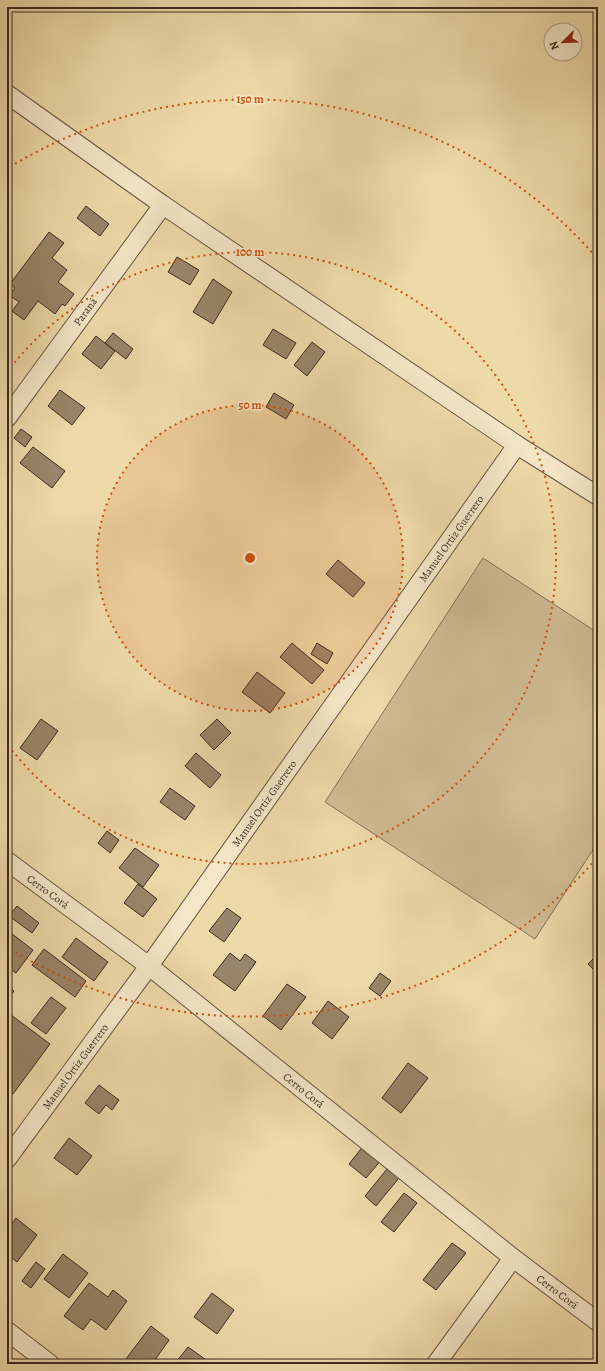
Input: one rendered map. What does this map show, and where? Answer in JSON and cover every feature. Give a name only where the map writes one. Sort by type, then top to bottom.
[{"type":"street","points":[[7,94],[163,205],[517,445],[598,496]]},
{"type":"street","name":"Paraná","points":[[7,418],[163,205]]},
{"type":"street","name":"Manuel Ortiz Guerrero","points":[[7,1159],[150,966],[517,445]]},
{"type":"street","name":"Cerro Corá","points":[[7,861],[150,966],[513,1258],[598,1322]]},
{"type":"street","points":[[436,1364],[513,1258]]},
{"type":"street","points":[[7,1331],[50,1364]]},
{"type":"shaded area","points":[[483,558],[598,633],[598,842],[535,939],[325,802]]},
{"type":"building","points":[[86,206],[109,224],[100,236],[77,218]]},
{"type":"building","points":[[49,232],[64,243],[52,258],[67,270],[58,282],[74,294],[65,306],[62,304],[55,314],[38,301],[24,320],[12,311],[19,302],[9,295],[15,288],[10,284]]},
{"type":"building","points":[[177,257],[199,270],[190,285],[168,272]]},
{"type":"building","points":[[213,279],[232,292],[213,324],[193,312]]},
{"type":"building","points":[[273,329],[296,343],[286,359],[263,345]]},
{"type":"building","points":[[113,333],[133,349],[126,359],[105,343]]},
{"type":"building","points":[[96,336],[115,351],[101,369],[82,354]]},
{"type":"building","points":[[312,342],[325,352],[307,376],[294,365]]},
{"type":"building","points":[[60,390],[85,408],[72,425],[48,406]]},
{"type":"building","points":[[274,393],[294,405],[286,419],[266,407]]},
{"type":"building","points":[[21,429],[32,437],[25,447],[14,438]]},
{"type":"building","points":[[33,447],[65,471],[52,488],[20,463]]},
{"type":"building","points":[[338,560],[365,583],[353,597],[326,574]]},
{"type":"building","points":[[292,643],[324,670],[312,684],[280,657]]},
{"type":"building","points":[[317,643],[333,653],[327,664],[311,654]]},
{"type":"building","points":[[257,672],[285,693],[270,713],[242,692]]},
{"type":"building","points":[[41,719],[58,731],[37,760],[20,748]]},
{"type":"building","points":[[217,719],[231,733],[214,750],[200,735]]},
{"type":"building","points":[[196,753],[221,775],[210,788],[185,766]]},
{"type":"building","points":[[170,788],[195,806],[185,820],[160,802]]},
{"type":"building","points":[[107,831],[119,840],[110,853],[98,843]]},
{"type":"building","points":[[135,848],[159,865],[143,887],[119,868]]},
{"type":"building","points":[[138,884],[157,899],[143,917],[124,903]]},
{"type":"building","points":[[17,906],[39,923],[32,933],[9,916]]},
{"type":"building","points":[[227,908],[241,918],[224,942],[209,931]]},
{"type":"building","points":[[7,930],[33,950],[16,973],[7,967]]},
{"type":"building","points":[[76,938],[108,962],[94,981],[62,957]]},
{"type":"building","points":[[44,949],[86,981],[75,997],[32,965]]},
{"type":"building","points":[[230,953],[240,961],[245,954],[256,962],[235,991],[213,975]]},
{"type":"building","points":[[598,954],[598,974],[588,964]]},
{"type":"building","points":[[380,973],[391,981],[380,996],[369,988]]},
{"type":"building","points":[[287,984],[306,997],[281,1030],[263,1016]]},
{"type":"building","points":[[7,985],[14,991],[7,1000]]},
{"type":"building","points":[[51,997],[66,1008],[46,1034],[31,1023]]},
{"type":"building","points":[[328,1001],[349,1017],[332,1039],[312,1023]]},
{"type":"building","points":[[7,1012],[50,1044],[13,1094],[7,1089]]},
{"type":"building","points":[[408,1063],[428,1078],[401,1113],[382,1098]]},
{"type":"building","points":[[99,1085],[119,1100],[112,1110],[106,1105],[99,1114],[85,1103]]},
{"type":"building","points":[[69,1138],[92,1156],[77,1175],[54,1158]]},
{"type":"building","points":[[364,1145],[382,1159],[366,1178],[349,1164]]},
{"type":"building","points":[[387,1169],[399,1178],[376,1206],[365,1196]]},
{"type":"building","points":[[404,1193],[417,1203],[394,1232],[381,1222]]},
{"type":"building","points":[[16,1218],[37,1235],[17,1262],[7,1254],[7,1230]]},
{"type":"building","points":[[452,1243],[466,1253],[436,1290],[423,1280]]},
{"type":"building","points":[[63,1254],[88,1273],[69,1298],[44,1279]]},
{"type":"building","points":[[36,1262],[45,1269],[31,1288],[22,1281]]},
{"type":"building","points":[[89,1283],[108,1297],[113,1290],[127,1301],[106,1330],[91,1319],[83,1330],[64,1316]]},
{"type":"building","points":[[212,1293],[234,1310],[217,1334],[194,1317]]},
{"type":"building","points":[[151,1326],[169,1340],[152,1364],[122,1364]]},
{"type":"building","points":[[188,1347],[209,1362],[207,1364],[179,1364],[176,1362]]}]
